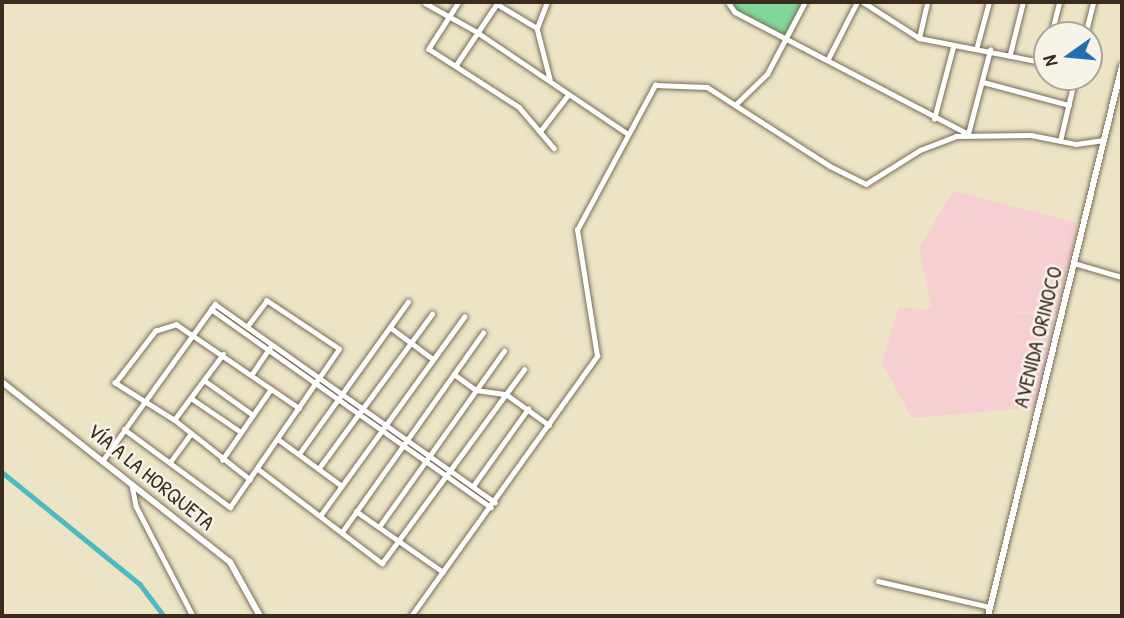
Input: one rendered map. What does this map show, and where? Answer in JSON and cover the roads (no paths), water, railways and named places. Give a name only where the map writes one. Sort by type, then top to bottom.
[{"type":"main road","name":"AVENIDA ORINOCO","points":[[988,616],[1122,66]]},
{"type":"main road","name":"VÍA A LA HORQUETA","points":[[2,382],[230,562],[260,616]]},
{"type":"street","points":[[459,2],[429,49],[511,101],[541,130],[554,148]]},
{"type":"street","points":[[547,2],[537,28],[550,80]]},
{"type":"street","points":[[729,2],[735,12],[828,59],[934,119],[968,134],[1060,141],[1105,140]]},
{"type":"street","points":[[735,105],[767,74],[806,2]]},
{"type":"street","points":[[828,59],[857,2]]},
{"type":"street","points":[[863,2],[919,38],[953,47],[977,46],[1033,59]]},
{"type":"street","points":[[919,38],[927,2]]},
{"type":"street","points":[[977,46],[989,2]]},
{"type":"street","points":[[1010,54],[1023,2]]},
{"type":"street","points":[[1054,21],[1059,2]]},
{"type":"street","points":[[1088,21],[1093,2]]},
{"type":"street","points":[[425,3],[448,19],[477,32],[627,133]]},
{"type":"street","points":[[456,65],[497,3],[537,28]]},
{"type":"street","points":[[934,119],[953,47]]},
{"type":"street","points":[[968,134],[990,50]]},
{"type":"street","points":[[983,82],[1069,105]]},
{"type":"street","points":[[411,616],[597,356],[577,230],[651,91],[662,83],[707,87],[830,166],[866,184],[920,149],[968,134]]},
{"type":"street","points":[[1060,141],[1072,91]]},
{"type":"street","points":[[541,130],[568,94]]},
{"type":"street","points":[[1074,263],[1122,277]]},
{"type":"street","points":[[124,429],[230,507],[339,349],[267,301],[248,326]]},
{"type":"street","points":[[299,454],[408,302]]},
{"type":"street","points":[[213,306],[319,378],[405,441],[426,460],[473,486],[493,504]]},
{"type":"street","points":[[213,306],[248,326],[272,346]]},
{"type":"street","points":[[103,460],[213,306]]},
{"type":"street","points":[[319,468],[432,314]]},
{"type":"street","points":[[320,516],[464,317]]},
{"type":"street","points":[[250,480],[174,420],[115,383],[151,335],[176,324],[299,408]]},
{"type":"street","points":[[390,327],[433,359]]},
{"type":"street","points":[[342,532],[483,333]]},
{"type":"street","points":[[252,374],[272,346]]},
{"type":"street","points":[[379,527],[504,351]]},
{"type":"street","points":[[174,420],[223,354]]},
{"type":"street","points":[[258,469],[382,563],[524,370]]},
{"type":"street","points":[[454,374],[476,390],[506,394],[550,425]]},
{"type":"street","points":[[204,380],[253,415]]},
{"type":"street","points":[[222,460],[272,388]]},
{"type":"street","points":[[191,398],[241,432]]},
{"type":"street","points":[[473,486],[528,409]]},
{"type":"street","points":[[171,461],[191,433]]},
{"type":"street","points":[[278,439],[342,486]]},
{"type":"street","points":[[405,441],[429,454],[449,473],[493,504]]},
{"type":"street","points":[[132,484],[136,506],[193,616]]},
{"type":"street","points":[[356,511],[443,572]]},
{"type":"street","points":[[878,582],[990,607]]},
{"type":"waterway","points":[[2,472],[140,584],[164,616]]}]
